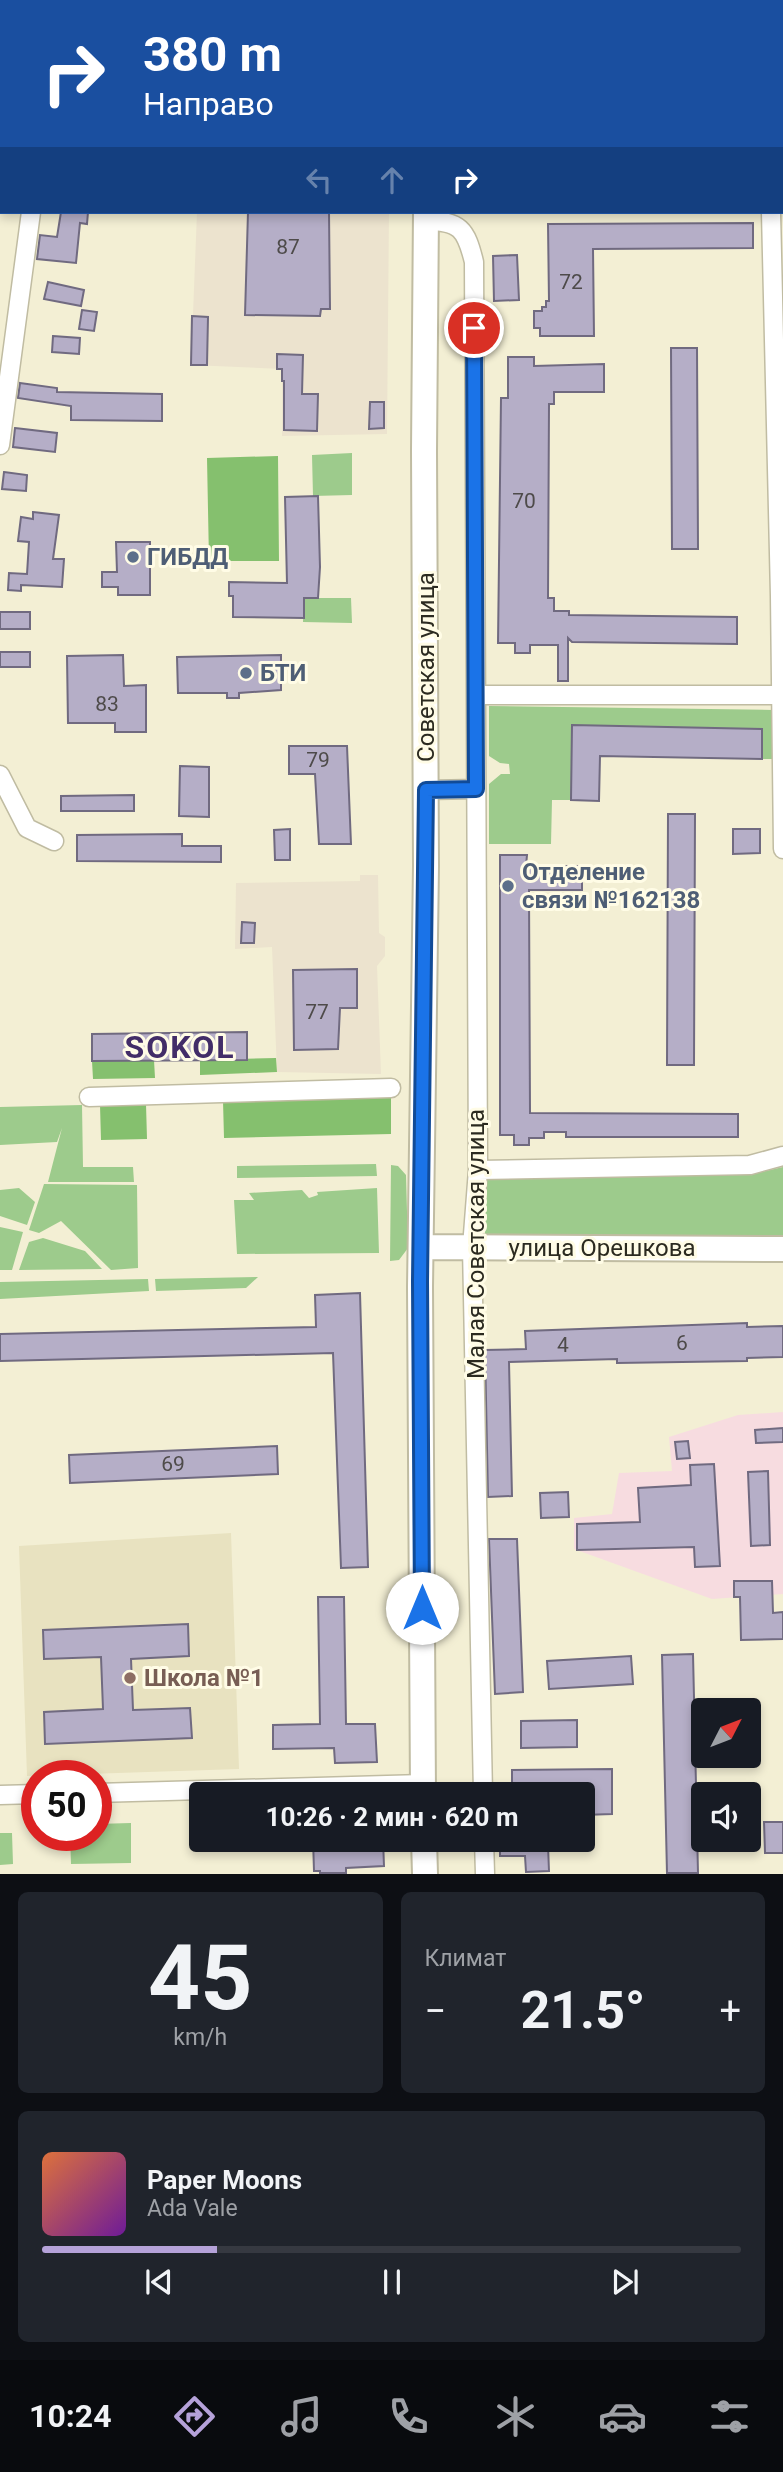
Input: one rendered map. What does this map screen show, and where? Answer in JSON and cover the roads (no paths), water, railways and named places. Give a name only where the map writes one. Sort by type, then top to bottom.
[{"type":"main road","name":"Советская улица","points":[[423,1782],[426,216]]},
{"type":"main road","name":"улица Орешкова","points":[[422,1247],[783,1249]]},
{"type":"main road","points":[[424,1852],[425,1874]]},
{"type":"street","points":[[0,444],[31,214]]},
{"type":"street","points":[[771,214],[783,849]]},
{"type":"street","name":"Малая Советская улица","points":[[426,216],[460,227],[469,240],[474,262],[478,1170],[472,1247],[483,1782]]},
{"type":"street","points":[[476,695],[780,695]]},
{"type":"street","points":[[0,775],[10,790],[27,828],[54,841]]},
{"type":"street","points":[[426,790],[476,789]]},
{"type":"street","points":[[89,1097],[391,1088]]},
{"type":"street","points":[[478,1170],[750,1165],[783,1156]]},
{"type":"street","points":[[112,1793],[189,1792]]},
{"type":"street","points":[[0,1795],[21,1794]]},
{"type":"street","points":[[484,1852],[485,1874]]},
{"type":"place","name":"ГИБДД","points":[[133,557]]},
{"type":"place","name":"БТИ","points":[[246,673]]},
{"type":"place","name":"Отделение связи №162138","points":[[508,886]]},
{"type":"place","name":"Школа №1","points":[[130,1678]]},
{"type":"district","name":"SOKOL","points":[[180,1047]]}]
